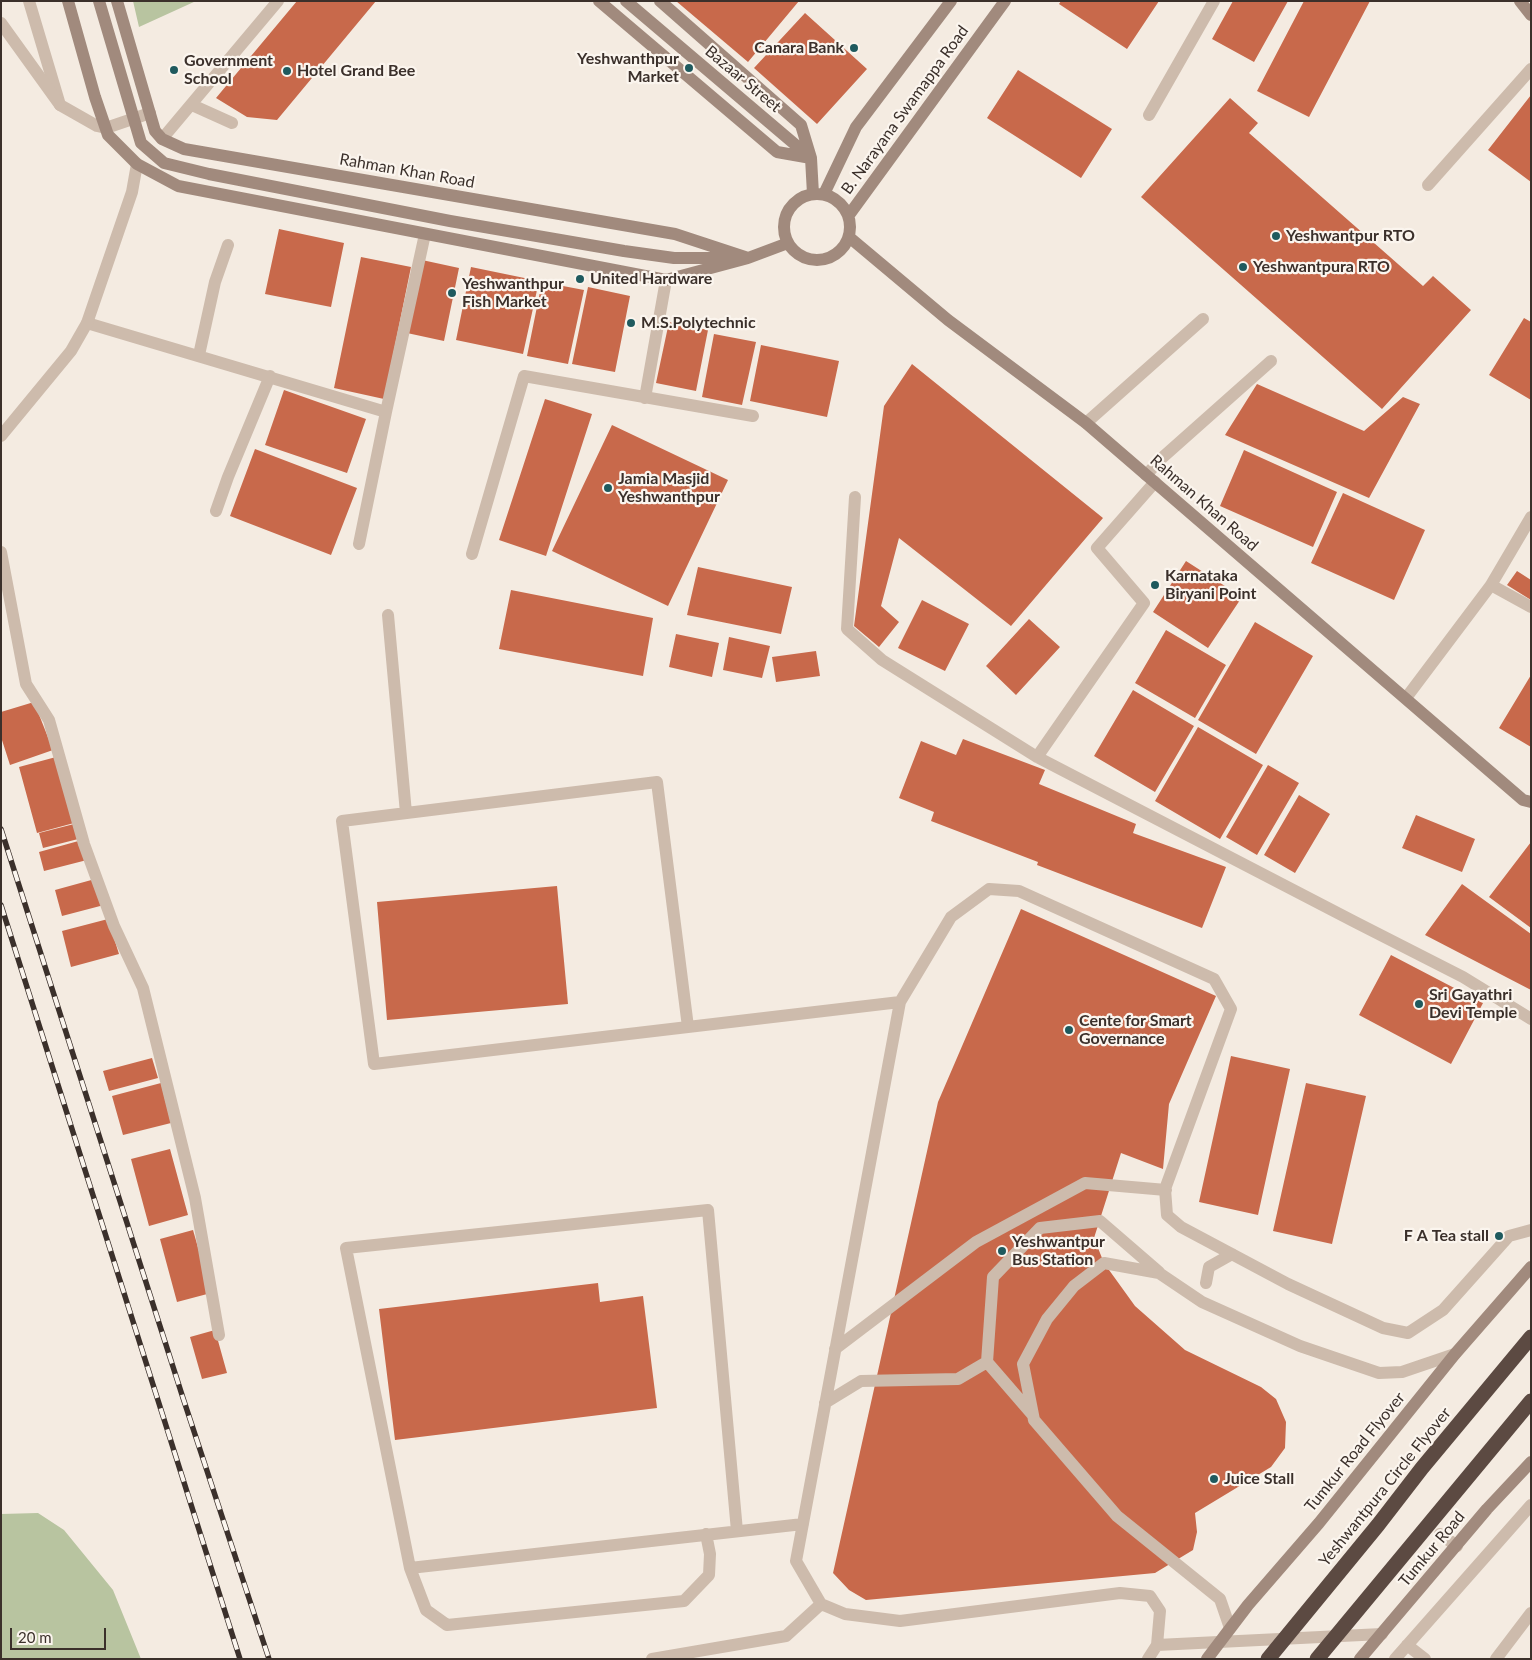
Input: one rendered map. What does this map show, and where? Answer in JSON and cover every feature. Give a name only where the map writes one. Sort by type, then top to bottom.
[{"type":"highway","name":"Yeshwantpura Circle Flyover","points":[[1268,1659],[1378,1525],[1422,1468],[1531,1337]]},
{"type":"highway","points":[[1317,1659],[1531,1400]]},
{"type":"street","points":[[29,1],[60,106]]},
{"type":"street","points":[[68,1],[95,97],[108,135],[134,161],[178,186],[666,280],[748,258],[788,243]]},
{"type":"street","points":[[99,1],[133,118],[143,145],[164,163],[209,174],[450,221],[624,251],[674,258],[748,258]]},
{"type":"street","points":[[117,1],[155,131],[162,139],[278,1]]},
{"type":"street","points":[[599,1],[777,152],[812,158]]},
{"type":"street","name":"Bazaar Street","points":[[626,1],[812,158]]},
{"type":"street","points":[[660,1],[801,125],[812,158],[818,194]]},
{"type":"street","name":"B. Narayana Swamappa Road","points":[[818,194],[856,127],[950,1]]},
{"type":"street","name":"B. Narayana Swamappa Road","points":[[849,214],[1005,1]]},
{"type":"street","points":[[1149,115],[1214,1]]},
{"type":"street","points":[[1520,1],[1531,15]]},
{"type":"street","points":[[1,23],[60,106],[98,126],[106,128],[150,113]]},
{"type":"street","points":[[1428,185],[1531,69]]},
{"type":"street","points":[[192,105],[232,123]]},
{"type":"street","name":"Rahman Khan Road","points":[[162,139],[184,150],[675,234],[748,258]]},
{"type":"street","points":[[1,436],[71,351],[87,323],[132,192],[134,161],[143,145]]},
{"type":"street","points":[[818,194],[833,197],[842,205],[849,214],[851,226],[844,248],[835,256],[824,260],[813,260],[801,256],[792,250],[783,230],[784,220],[794,202],[803,196],[818,194]]},
{"type":"street","points":[[360,544],[386,412],[425,234]]},
{"type":"street","name":"Rahman Khan Road","points":[[849,237],[948,320],[1086,423],[1527,801],[1531,812]]},
{"type":"street","points":[[199,355],[215,282],[228,245]]},
{"type":"street","points":[[645,398],[666,280]]},
{"type":"street","points":[[1086,423],[1203,318]]},
{"type":"street","points":[[87,323],[386,412]]},
{"type":"street","points":[[1037,756],[1144,603],[1098,548],[1151,479],[1163,457],[1271,361]]},
{"type":"street","points":[[216,511],[237,454],[270,376]]},
{"type":"street","points":[[472,554],[524,376],[753,416]]},
{"type":"street","points":[[855,497],[847,629],[882,660],[1037,756],[1463,977],[1531,1019]]},
{"type":"street","points":[[1406,698],[1492,585],[1531,517]]},
{"type":"street","points":[[1,552],[26,684],[49,720],[84,844],[114,926],[143,988],[195,1198],[219,1335]]},
{"type":"street","points":[[1492,585],[1531,607]]},
{"type":"street","points":[[388,614],[406,813]]},
{"type":"street","points":[[688,1027],[657,782],[342,821],[374,1064],[688,1027],[900,1002]]},
{"type":"street","points":[[1148,1659],[1158,1646],[1160,1611],[1150,1596],[1120,1593],[900,1621],[845,1614],[821,1604],[796,1561],[900,1002],[951,917],[989,889],[1019,890],[1214,978],[1231,1009],[1166,1190],[1166,1215],[1181,1227],[1288,1284],[1382,1328],[1408,1334],[1443,1310],[1509,1236],[1531,1230]]},
{"type":"street","points":[[835,1349],[976,1242],[1085,1183],[1166,1190]]},
{"type":"street","points":[[706,1534],[710,1554],[709,1575],[684,1602],[446,1625],[426,1610],[410,1568],[346,1248],[708,1210],[737,1531]]},
{"type":"street","points":[[1033,1416],[987,1362],[993,1277],[1040,1228],[1100,1221],[1159,1272],[1202,1302],[1300,1346],[1379,1373],[1402,1372],[1455,1354]]},
{"type":"street","points":[[1206,1283],[1209,1267],[1232,1254]]},
{"type":"street","points":[[1159,1272],[1104,1263],[1074,1286],[1047,1319],[1023,1364],[1033,1416],[1034,1420],[1116,1516],[1220,1599],[1230,1628]]},
{"type":"street","name":"Tumkur Road Flyover","points":[[1207,1659],[1230,1628],[1319,1523],[1455,1354],[1531,1267]]},
{"type":"street","points":[[825,1403],[861,1381],[958,1379],[987,1362]]},
{"type":"street","name":"Tumkur Road","points":[[1360,1659],[1531,1462]]},
{"type":"street","points":[[1395,1659],[1531,1505]]},
{"type":"street","points":[[410,1568],[802,1524]]},
{"type":"street","points":[[1440,1534],[1457,1546]]},
{"type":"street","points":[[652,1659],[786,1636],[821,1604]]},
{"type":"street","points":[[1496,1659],[1531,1613]]},
{"type":"street","points":[[1158,1646],[1382,1634]]},
{"type":"street","points":[[1406,1645],[1425,1659]]},
{"type":"green space","points":[[133,1],[196,1],[139,27]]},
{"type":"green space","points":[[38,1513],[64,1530],[113,1590],[141,1659],[1,1659],[1,1514]]},
{"type":"building","points":[[297,1],[376,1],[277,120],[247,117],[216,98]]},
{"type":"building","points":[[676,1],[799,1],[748,62]]},
{"type":"building","points":[[1061,1],[1159,1],[1127,49],[1059,4]]},
{"type":"building","points":[[1233,1],[1288,1],[1254,62],[1212,39]]},
{"type":"building","points":[[1304,1],[1370,1],[1309,117],[1257,91]]},
{"type":"building","points":[[805,13],[867,69],[817,124],[754,68]]},
{"type":"building","points":[[1018,70],[1112,129],[1081,178],[987,118]]},
{"type":"building","points":[[1531,95],[1531,182],[1488,150]]},
{"type":"building","name":"Yeshwantpur RTO","points":[[1230,98],[1258,123],[1249,133],[1423,286],[1433,276],[1471,310],[1382,409],[1141,197]]},
{"type":"building","points":[[279,229],[344,243],[331,307],[265,294]]},
{"type":"building","points":[[361,257],[411,267],[384,399],[334,388]]},
{"type":"building","points":[[422,260],[459,268],[444,341],[407,333]]},
{"type":"building","points":[[471,267],[539,281],[523,354],[456,340]]},
{"type":"building","points":[[542,282],[584,290],[568,364],[527,356]]},
{"type":"building","points":[[588,287],[630,296],[615,372],[572,364]]},
{"type":"building","points":[[1524,318],[1531,322],[1531,400],[1489,375]]},
{"type":"building","points":[[669,322],[708,330],[696,391],[656,383]]},
{"type":"building","points":[[714,334],[756,342],[742,405],[702,397]]},
{"type":"building","points":[[761,345],[839,361],[827,417],[750,401]]},
{"type":"building","points":[[912,364],[1103,518],[1011,626],[899,538],[881,606],[899,622],[879,647],[854,626],[884,406]]},
{"type":"building","points":[[1257,384],[1364,431],[1403,397],[1420,404],[1369,498],[1225,435]]},
{"type":"building","points":[[284,390],[366,419],[347,473],[265,445]]},
{"type":"building","points":[[545,399],[592,414],[546,556],[499,540]]},
{"type":"building","points":[[612,425],[728,480],[668,606],[552,551]]},
{"type":"building","points":[[255,449],[357,488],[331,555],[230,516]]},
{"type":"building","points":[[1244,450],[1337,492],[1313,547],[1220,506]]},
{"type":"building","points":[[1343,493],[1425,530],[1394,600],[1311,563]]},
{"type":"building","points":[[1186,561],[1242,597],[1208,648],[1153,612]]},
{"type":"building","points":[[698,567],[792,587],[781,634],[687,615]]},
{"type":"building","points":[[1517,571],[1531,580],[1531,600],[1507,585]]},
{"type":"building","points":[[511,590],[653,618],[643,676],[499,649]]},
{"type":"building","points":[[922,600],[969,624],[945,671],[898,648]]},
{"type":"building","points":[[1029,619],[1060,647],[1016,695],[986,666]]},
{"type":"building","points":[[1255,622],[1313,656],[1256,754],[1198,720]]},
{"type":"building","points":[[1166,630],[1226,665],[1195,718],[1135,683]]},
{"type":"building","points":[[676,634],[719,643],[712,677],[669,667]]},
{"type":"building","points":[[729,637],[770,646],[762,678],[723,670]]},
{"type":"building","points":[[816,651],[820,676],[776,682],[772,657]]},
{"type":"building","points":[[1531,675],[1531,747],[1499,728]]},
{"type":"building","points":[[1133,690],[1194,726],[1155,792],[1094,756]]},
{"type":"building","points":[[34,702],[53,750],[10,765],[1,737],[1,712]]},
{"type":"building","points":[[1198,727],[1263,765],[1220,839],[1155,801]]},
{"type":"building","points":[[963,739],[1045,770],[1039,784],[1136,824],[1133,833],[1226,867],[1202,928],[1037,865],[1038,862],[931,821],[934,812],[899,798],[921,741],[956,755]]},
{"type":"building","points":[[56,757],[74,823],[37,833],[19,767]]},
{"type":"building","points":[[1268,765],[1299,783],[1257,855],[1226,837]]},
{"type":"building","points":[[1299,795],[1330,814],[1295,873],[1264,855]]},
{"type":"building","points":[[1416,815],[1475,839],[1462,872],[1402,848]]},
{"type":"building","points":[[78,823],[82,838],[43,848],[39,833]]},
{"type":"building","points":[[82,840],[87,860],[44,871],[39,852]]},
{"type":"building","points":[[1531,842],[1531,928],[1489,897]]},
{"type":"building","points":[[95,879],[104,905],[62,916],[55,890]]},
{"type":"building","points":[[1462,884],[1531,934],[1531,990],[1425,935]]},
{"type":"building","points":[[557,886],[568,1004],[387,1020],[377,902]]},
{"type":"building","name":"Yeshwantpur Bus Station","points":[[1021,909],[1216,996],[1169,1104],[1163,1169],[1121,1153],[1094,1238],[1104,1263],[1135,1306],[1185,1350],[1261,1387],[1276,1399],[1286,1422],[1285,1448],[1271,1467],[1195,1513],[1197,1532],[1193,1550],[1155,1573],[866,1600],[849,1590],[833,1573],[938,1102]]},
{"type":"building","points":[[108,919],[119,954],[71,967],[62,931]]},
{"type":"building","points":[[1391,955],[1483,1003],[1451,1064],[1359,1015]]},
{"type":"building","points":[[1231,1056],[1290,1069],[1258,1215],[1199,1202]]},
{"type":"building","points":[[152,1058],[158,1078],[109,1091],[103,1071]]},
{"type":"building","points":[[161,1083],[171,1123],[123,1135],[112,1096]]},
{"type":"building","points":[[1306,1083],[1366,1096],[1332,1244],[1273,1231]]},
{"type":"building","points":[[170,1149],[188,1215],[149,1226],[131,1159]]},
{"type":"building","points":[[193,1230],[211,1293],[177,1302],[160,1239]]},
{"type":"building","points":[[598,1283],[600,1302],[643,1296],[657,1408],[395,1440],[379,1309]]},
{"type":"building","points":[[215,1330],[227,1373],[202,1379],[190,1337]]},
{"type":"railway","points":[[1,829],[183,1398],[269,1659]]},
{"type":"railway","points":[[1,905],[240,1659]]},
{"type":"place","name":"Canara Bank","points":[[854,48]]},
{"type":"place","name":"Yeshwanthpur Market","points":[[689,68]]},
{"type":"place","name":"Government School","points":[[174,70]]},
{"type":"place","name":"Hotel Grand Bee","points":[[287,71]]},
{"type":"place","name":"Yeshwantpur RTO","points":[[1276,236]]},
{"type":"place","name":"Yeshwantpura RTO","points":[[1243,267]]},
{"type":"place","name":"United Hardware","points":[[580,279]]},
{"type":"place","name":"Yeshwanthpur Fish Market","points":[[452,293]]},
{"type":"place","name":"M.S.Polytechnic","points":[[631,323]]},
{"type":"place","name":"Jamia Masjid Yeshwanthpur","points":[[608,488]]},
{"type":"place","name":"Karnataka Biryani Point","points":[[1155,585]]},
{"type":"place","name":"Sri Gayathri Devi Temple","points":[[1419,1004]]},
{"type":"place","name":"Cente for Smart Governance","points":[[1069,1030]]},
{"type":"place","name":"F A Tea stall","points":[[1499,1236]]},
{"type":"place","name":"Yeshwantpur Bus Station","points":[[1002,1251]]},
{"type":"place","name":"Juice Stall","points":[[1214,1479]]}]
